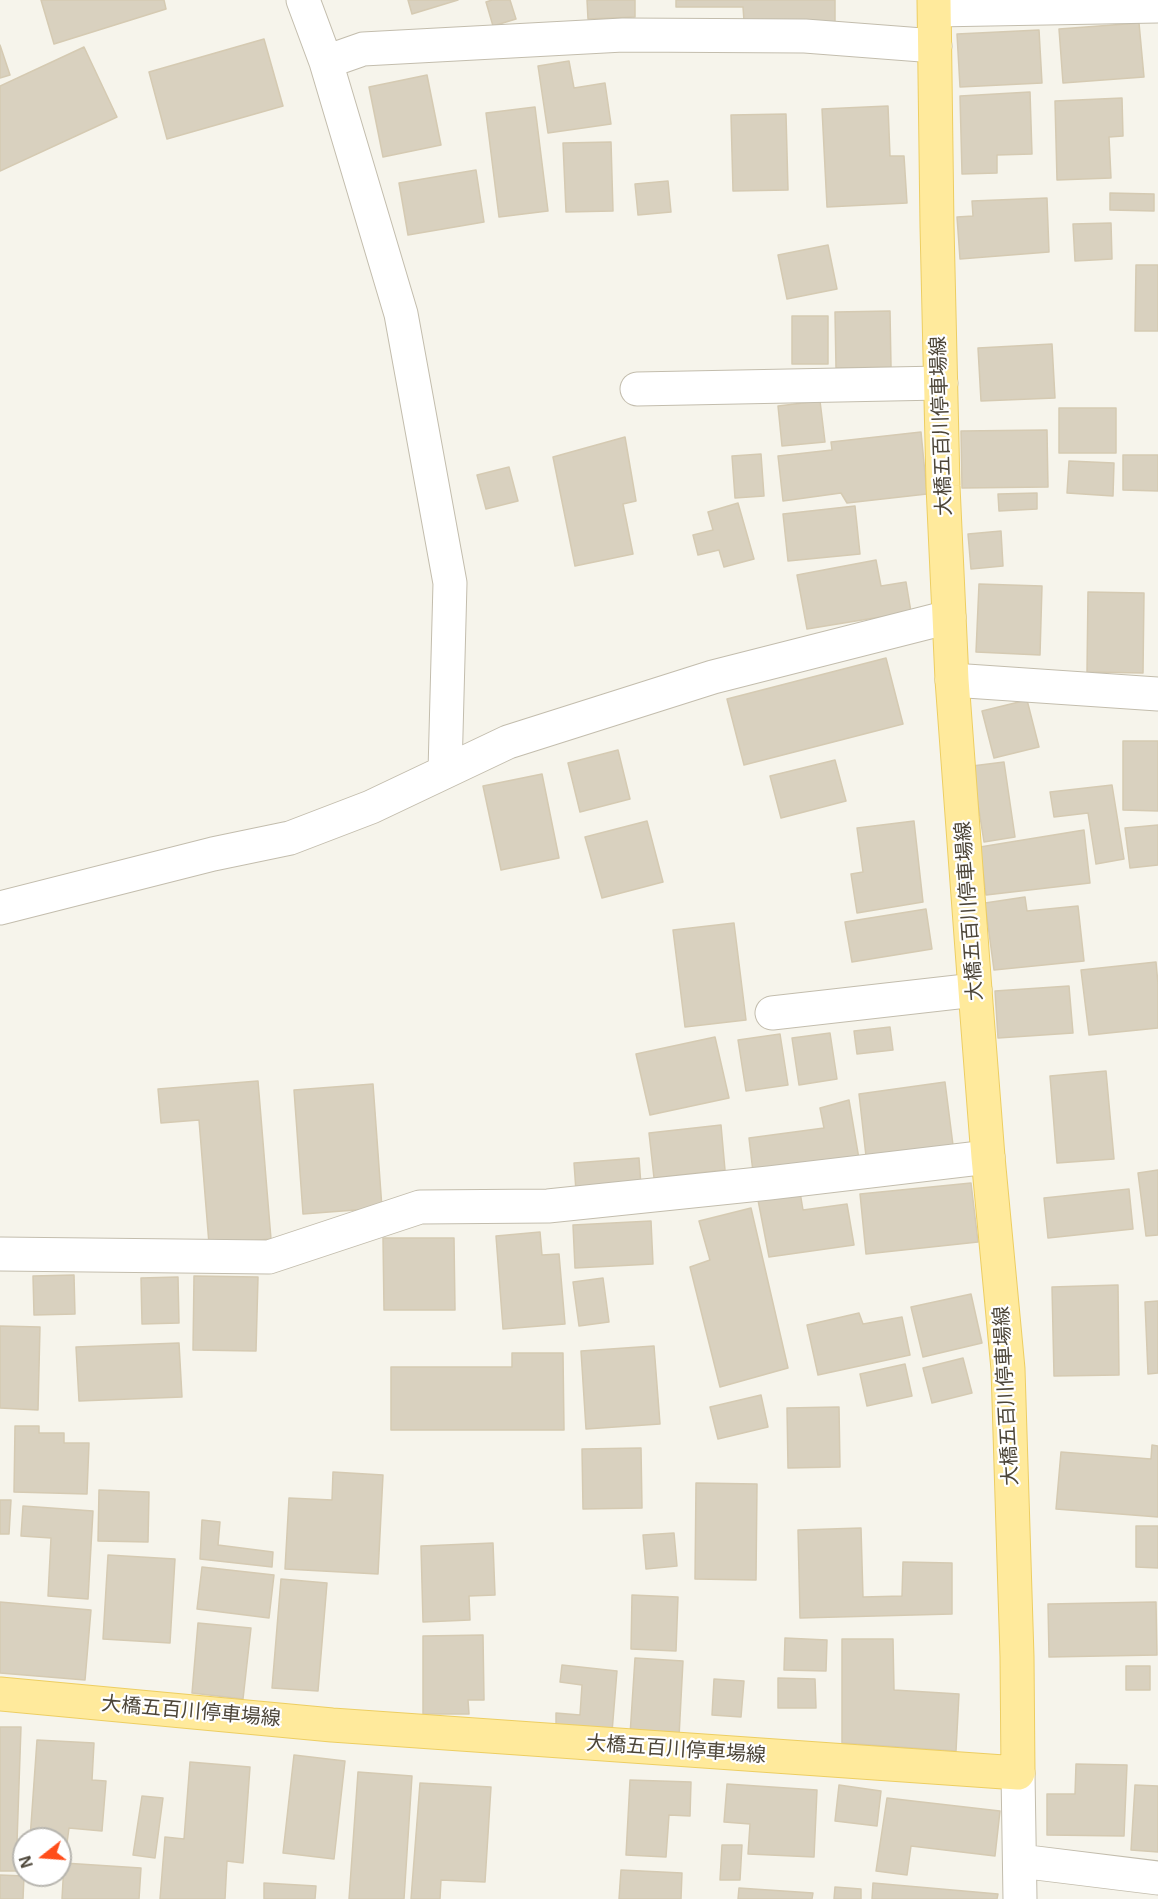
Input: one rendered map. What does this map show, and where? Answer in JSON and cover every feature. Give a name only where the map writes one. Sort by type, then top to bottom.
[{"type":"main road","name":"大橋五百川停車場線","points":[[0,1694],[332,1725],[1018,1773],[1017,1657],[1008,1369],[988,1156],[949,617],[940,383],[935,5]]},
{"type":"street","points":[[303,0],[326,62],[401,314],[450,583],[445,771]]},
{"type":"street","points":[[935,5],[1158,6]]},
{"type":"street","points":[[326,62],[363,49],[623,35],[805,36],[935,46]]},
{"type":"street","points":[[637,389],[940,383]]},
{"type":"street","points":[[0,908],[213,854],[290,838],[371,807],[508,742],[713,677],[949,617]]},
{"type":"street","points":[[952,680],[1158,694]]},
{"type":"street","points":[[772,1013],[975,990]]},
{"type":"street","points":[[0,1254],[269,1257],[420,1207],[549,1206],[769,1183],[988,1156]]},
{"type":"street","points":[[1018,1773],[1020,1899]]},
{"type":"street","points":[[1020,1861],[1158,1878]]},
{"type":"building","points":[[41,0],[164,0],[166,9],[54,44]]},
{"type":"building","points":[[408,0],[458,0],[412,14]]},
{"type":"building","points":[[510,0],[516,19],[493,26],[486,2]]},
{"type":"building","points":[[587,0],[635,0],[635,17],[588,19]]},
{"type":"building","points":[[676,0],[835,0],[835,22],[744,21],[743,7],[676,7]]},
{"type":"building","points":[[1139,23],[1144,77],[1063,83],[1059,29]]},
{"type":"building","points":[[1039,30],[1042,83],[960,87],[957,34]]},
{"type":"building","points":[[264,39],[283,106],[167,139],[149,72]]},
{"type":"building","points":[[0,45],[10,75],[0,78]]},
{"type":"building","points":[[84,47],[117,117],[0,171],[0,86]]},
{"type":"building","points":[[569,61],[574,88],[605,83],[611,124],[548,133],[538,66]]},
{"type":"building","points":[[427,75],[441,145],[383,157],[369,87]]},
{"type":"building","points":[[1030,92],[1032,154],[997,155],[997,173],[962,174],[960,96]]},
{"type":"building","points":[[1122,98],[1123,136],[1109,137],[1111,178],[1057,180],[1055,101]]},
{"type":"building","points":[[888,106],[890,156],[904,156],[907,203],[827,207],[822,109]]},
{"type":"building","points":[[535,107],[548,211],[499,217],[486,113]]},
{"type":"building","points":[[786,114],[788,190],[733,191],[731,115]]},
{"type":"building","points":[[611,142],[613,211],[566,212],[563,143]]},
{"type":"building","points":[[476,170],[484,222],[408,235],[399,183]]},
{"type":"building","points":[[668,181],[671,212],[638,215],[635,184]]},
{"type":"building","points":[[1110,193],[1154,194],[1154,211],[1110,210]]},
{"type":"building","points":[[1047,198],[1049,252],[960,259],[957,217],[973,216],[972,201]]},
{"type":"building","points":[[1111,223],[1112,259],[1075,261],[1073,224]]},
{"type":"building","points":[[828,245],[837,289],[787,299],[778,255]]},
{"type":"building","points":[[1136,265],[1158,265],[1158,331],[1135,331]]},
{"type":"building","points":[[890,311],[891,367],[836,368],[835,312]]},
{"type":"building","points":[[792,316],[828,316],[828,364],[792,364]]},
{"type":"building","points":[[1052,344],[1055,398],[981,401],[978,348]]},
{"type":"building","points":[[820,401],[825,442],[782,446],[778,406]]},
{"type":"building","points":[[1059,408],[1116,408],[1116,453],[1059,453]]},
{"type":"building","points":[[1047,430],[1048,487],[962,488],[961,431]]},
{"type":"building","points":[[921,432],[927,494],[847,503],[841,493],[783,501],[778,456],[832,450],[831,442]]},
{"type":"building","points":[[625,437],[636,501],[623,504],[633,554],[575,566],[553,457]]},
{"type":"building","points":[[761,454],[764,496],[735,498],[732,456]]},
{"type":"building","points":[[1123,455],[1158,455],[1158,491],[1123,490]]},
{"type":"building","points":[[1069,461],[1114,463],[1113,496],[1067,493]]},
{"type":"building","points":[[509,467],[518,501],[486,509],[477,475]]},
{"type":"building","points":[[1037,493],[1037,509],[999,511],[998,494]]},
{"type":"building","points":[[738,503],[754,559],[724,567],[719,550],[698,555],[693,535],[713,530],[708,512]]},
{"type":"building","points":[[855,506],[860,554],[788,561],[783,514]]},
{"type":"building","points":[[1001,531],[1003,566],[971,569],[968,534]]},
{"type":"building","points":[[876,560],[881,586],[906,582],[911,612],[807,629],[797,575]]},
{"type":"building","points":[[979,584],[1042,586],[1040,655],[976,652]]},
{"type":"building","points":[[1088,592],[1144,593],[1143,673],[1087,672]]},
{"type":"building","points":[[886,658],[903,724],[744,765],[727,699]]},
{"type":"building","points":[[1027,700],[1039,747],[994,758],[982,711]]},
{"type":"building","points":[[1123,741],[1158,741],[1158,811],[1123,810]]},
{"type":"building","points":[[618,750],[630,799],[580,812],[568,763]]},
{"type":"building","points":[[835,760],[846,801],[781,818],[770,776]]},
{"type":"building","points":[[1004,762],[1015,837],[984,842],[972,766]]},
{"type":"building","points":[[542,774],[559,858],[501,870],[483,786]]},
{"type":"building","points":[[1112,785],[1124,859],[1096,864],[1088,813],[1054,817],[1050,792]]},
{"type":"building","points":[[647,821],[663,882],[602,898],[585,837]]},
{"type":"building","points":[[914,821],[923,902],[857,913],[851,874],[863,872],[857,828]]},
{"type":"building","points":[[1158,825],[1158,865],[1130,868],[1125,828]]},
{"type":"building","points":[[1084,830],[1090,883],[986,895],[980,847]]},
{"type":"building","points":[[1025,897],[1027,911],[1078,906],[1084,961],[994,970],[985,903]]},
{"type":"building","points":[[926,909],[932,949],[852,962],[845,922]]},
{"type":"building","points":[[734,923],[746,1020],[685,1027],[673,930]]},
{"type":"building","points":[[1156,962],[1158,1028],[1089,1035],[1081,970]]},
{"type":"building","points":[[1069,986],[1073,1033],[998,1038],[995,991]]},
{"type":"building","points":[[890,1027],[893,1050],[857,1054],[854,1031]]},
{"type":"building","points":[[830,1033],[837,1079],[799,1085],[792,1038]]},
{"type":"building","points":[[780,1034],[788,1085],[746,1091],[738,1040]]},
{"type":"building","points":[[715,1037],[729,1098],[650,1115],[636,1054]]},
{"type":"building","points":[[1106,1071],[1114,1159],[1057,1163],[1050,1076]]},
{"type":"building","points":[[258,1081],[271,1239],[209,1244],[199,1120],[161,1123],[158,1089]]},
{"type":"building","points":[[945,1082],[953,1145],[866,1156],[859,1094]]},
{"type":"building","points":[[373,1084],[382,1208],[303,1214],[294,1090]]},
{"type":"building","points":[[849,1100],[859,1159],[753,1172],[749,1138],[824,1128],[820,1108]]},
{"type":"building","points":[[721,1125],[725,1170],[654,1178],[649,1133]]},
{"type":"building","points":[[639,1158],[641,1186],[576,1191],[574,1163]]},
{"type":"building","points":[[1158,1170],[1158,1235],[1146,1236],[1138,1173]]},
{"type":"building","points":[[971,1183],[978,1242],[866,1254],[860,1194]]},
{"type":"building","points":[[1129,1189],[1133,1229],[1048,1238],[1044,1198]]},
{"type":"building","points":[[800,1192],[803,1210],[847,1204],[854,1245],[769,1257],[758,1200]]},
{"type":"building","points":[[751,1208],[788,1368],[720,1387],[690,1267],[710,1260],[699,1221]]},
{"type":"building","points":[[651,1221],[653,1264],[575,1268],[573,1225]]},
{"type":"building","points":[[540,1232],[542,1255],[559,1254],[565,1324],[503,1329],[496,1236]]},
{"type":"building","points":[[383,1238],[454,1238],[455,1310],[384,1310]]},
{"type":"building","points":[[74,1275],[75,1314],[34,1315],[33,1276]]},
{"type":"building","points":[[194,1276],[258,1277],[256,1351],[193,1350]]},
{"type":"building","points":[[178,1277],[179,1323],[142,1324],[141,1278]]},
{"type":"building","points":[[603,1278],[609,1322],[579,1326],[573,1282]]},
{"type":"building","points":[[1118,1285],[1119,1375],[1054,1376],[1052,1287]]},
{"type":"building","points":[[971,1294],[982,1343],[923,1357],[911,1307]]},
{"type":"building","points":[[1158,1301],[1158,1373],[1148,1374],[1145,1302]]},
{"type":"building","points":[[859,1313],[863,1324],[902,1317],[910,1355],[818,1375],[807,1325]]},
{"type":"building","points":[[0,1326],[40,1327],[38,1410],[0,1408]]},
{"type":"building","points":[[179,1343],[182,1397],[79,1401],[76,1347]]},
{"type":"building","points":[[654,1346],[660,1424],[586,1429],[581,1351]]},
{"type":"building","points":[[512,1353],[563,1353],[564,1430],[391,1430],[391,1367],[512,1367]]},
{"type":"building","points":[[963,1358],[972,1393],[932,1403],[923,1368]]},
{"type":"building","points":[[905,1364],[912,1396],[867,1406],[860,1374]]},
{"type":"building","points":[[761,1395],[768,1427],[718,1439],[710,1407]]},
{"type":"building","points":[[839,1407],[840,1467],[788,1468],[787,1408]]},
{"type":"building","points":[[15,1426],[39,1426],[39,1433],[64,1433],[64,1443],[89,1443],[87,1494],[14,1492]]},
{"type":"building","points":[[1152,1445],[1158,1446],[1158,1517],[1056,1509],[1061,1452],[1151,1459]]},
{"type":"building","points":[[641,1448],[642,1508],[583,1509],[582,1449]]},
{"type":"building","points":[[333,1472],[383,1475],[378,1574],[285,1569],[289,1498],[332,1500]]},
{"type":"building","points":[[696,1483],[757,1484],[756,1580],[695,1579]]},
{"type":"building","points":[[99,1490],[149,1492],[148,1542],[98,1541]]},
{"type":"building","points":[[0,1500],[11,1500],[9,1534],[0,1534]]},
{"type":"building","points":[[23,1506],[93,1511],[88,1599],[48,1596],[51,1538],[21,1536]]},
{"type":"building","points":[[202,1520],[220,1522],[218,1545],[273,1552],[272,1567],[200,1559]]},
{"type":"building","points":[[1136,1526],[1158,1526],[1158,1568],[1136,1567]]},
{"type":"building","points":[[861,1528],[863,1597],[902,1596],[903,1562],[952,1563],[952,1614],[800,1618],[798,1530]]},
{"type":"building","points":[[674,1533],[677,1566],[646,1569],[643,1535]]},
{"type":"building","points":[[493,1543],[495,1595],[469,1596],[470,1620],[423,1622],[421,1546]]},
{"type":"building","points":[[108,1555],[175,1559],[170,1643],[103,1639]]},
{"type":"building","points":[[202,1567],[274,1575],[269,1618],[197,1609]]},
{"type":"building","points":[[281,1579],[327,1583],[318,1691],[272,1688]]},
{"type":"building","points":[[632,1595],[678,1597],[676,1651],[631,1649]]},
{"type":"building","points":[[0,1602],[91,1610],[85,1680],[0,1673]]},
{"type":"building","points":[[1156,1602],[1157,1655],[1049,1657],[1048,1604]]},
{"type":"building","points":[[198,1623],[251,1628],[243,1699],[192,1693]]},
{"type":"building","points":[[483,1635],[484,1700],[468,1700],[469,1714],[423,1714],[423,1636]]},
{"type":"building","points":[[785,1638],[827,1640],[826,1671],[784,1670]]},
{"type":"building","points":[[842,1639],[893,1639],[894,1690],[959,1694],[956,1751],[842,1743]]},
{"type":"building","points":[[635,1658],[683,1661],[679,1737],[630,1735]]},
{"type":"building","points":[[562,1665],[617,1671],[612,1732],[556,1730],[556,1713],[580,1715],[582,1685],[560,1682]]},
{"type":"building","points":[[1126,1666],[1150,1666],[1150,1690],[1126,1690]]},
{"type":"building","points":[[778,1678],[815,1679],[816,1708],[778,1708]]},
{"type":"building","points":[[714,1679],[744,1681],[741,1717],[712,1715]]},
{"type":"building","points":[[0,1727],[21,1727],[18,1827],[12,1827],[12,1871],[0,1871]]},
{"type":"building","points":[[37,1740],[94,1743],[92,1780],[106,1781],[102,1831],[72,1827],[31,1827]]},
{"type":"building","points":[[294,1755],[345,1761],[334,1859],[283,1853]]},
{"type":"building","points":[[190,1762],[250,1767],[243,1863],[227,1861],[225,1899],[160,1899],[165,1837],[184,1839]]},
{"type":"building","points":[[1076,1764],[1127,1765],[1124,1836],[1047,1835],[1047,1794],[1075,1794]]},
{"type":"building","points":[[358,1772],[412,1776],[404,1899],[349,1899]]},
{"type":"building","points":[[630,1780],[691,1782],[690,1816],[669,1815],[666,1857],[626,1855]]},
{"type":"building","points":[[420,1783],[491,1787],[485,1882],[441,1880],[440,1899],[411,1899]]},
{"type":"building","points":[[727,1784],[817,1790],[814,1857],[748,1854],[750,1824],[724,1822]]},
{"type":"building","points":[[839,1785],[881,1791],[877,1826],[835,1821]]},
{"type":"building","points":[[1135,1785],[1158,1786],[1158,1852],[1131,1850]]},
{"type":"building","points":[[142,1796],[163,1798],[155,1858],[133,1855]]},
{"type":"building","points":[[887,1798],[1000,1811],[995,1856],[911,1846],[907,1875],[876,1871]]},
{"type":"building","points":[[722,1845],[742,1845],[740,1880],[720,1880]]},
{"type":"building","points":[[72,1864],[141,1868],[139,1899],[62,1899],[63,1887],[72,1887]]},
{"type":"building","points":[[621,1870],[682,1873],[681,1899],[619,1899]]},
{"type":"building","points":[[0,1875],[12,1876],[12,1887],[24,1887],[23,1899],[0,1899]]},
{"type":"building","points":[[264,1883],[316,1886],[315,1899],[264,1899]]},
{"type":"building","points":[[873,1883],[998,1894],[997,1899],[872,1899]]},
{"type":"building","points":[[835,1887],[861,1889],[861,1899],[834,1899]]},
{"type":"building","points":[[739,1888],[813,1893],[812,1899],[738,1899]]}]
